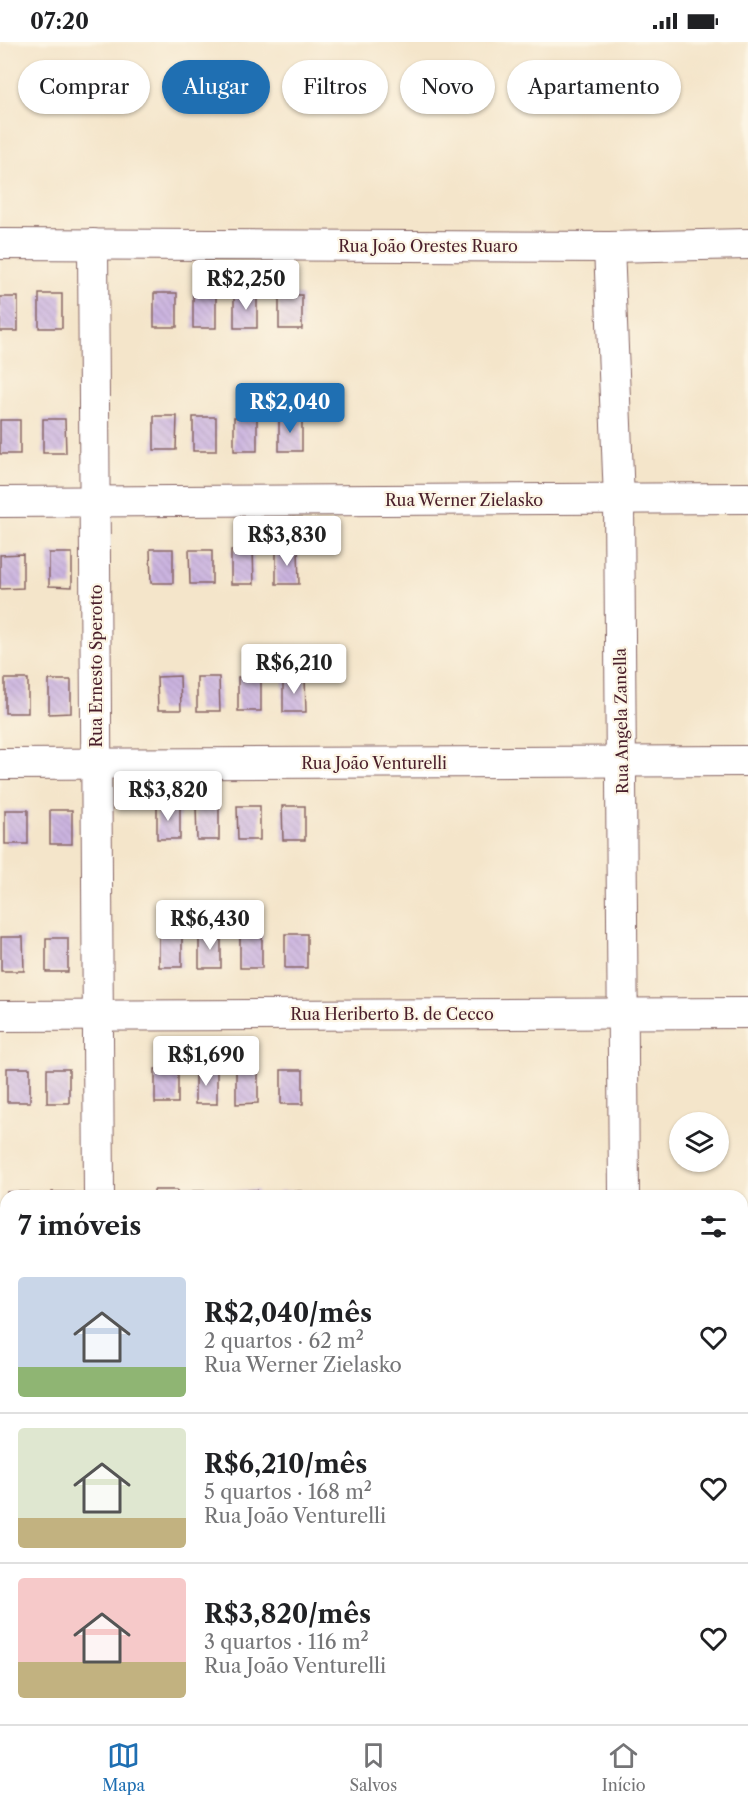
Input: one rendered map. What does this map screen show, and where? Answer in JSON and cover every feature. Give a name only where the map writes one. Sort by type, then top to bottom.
[{"type":"street","name":"Rua João Orestes Ruaro","points":[[0,244],[609,247],[748,244]]},
{"type":"street","name":"Rua Ernesto Sperotto","points":[[93,244],[99,1190]]},
{"type":"street","name":"Rua Angela Zanella","points":[[609,247],[619,500],[624,1190]]},
{"type":"street","name":"Rua Werner Zielasko","points":[[0,502],[748,498]]},
{"type":"street","name":"Rua João Venturelli","points":[[0,764],[748,762]]},
{"type":"street","name":"Rua Heriberto B. de Cecco","points":[[0,1016],[748,1013]]},
{"type":"building","points":[[154,293],[177,293],[177,327],[154,327]]},
{"type":"building","points":[[39,294],[62,294],[62,328],[39,328]]},
{"type":"building","points":[[193,294],[216,294],[216,328],[193,328]]},
{"type":"building","points":[[234,294],[257,294],[257,328],[234,328]]},
{"type":"building","points":[[279,295],[302,295],[302,329],[279,329]]},
{"type":"building","points":[[0,297],[18,297],[18,331],[0,331]]},
{"type":"building","points":[[154,416],[177,416],[176,450],[154,450]]},
{"type":"building","points":[[193,417],[216,417],[216,451],[193,451]]},
{"type":"building","points":[[234,417],[257,417],[257,451],[234,451]]},
{"type":"building","points":[[279,417],[302,418],[302,451],[279,451]]},
{"type":"building","points":[[43,419],[65,419],[66,453],[43,453]]},
{"type":"building","points":[[0,420],[20,420],[20,454],[0,454]]},
{"type":"building","points":[[150,549],[173,549],[173,583],[151,583]]},
{"type":"building","points":[[189,550],[212,550],[212,584],[190,584]]},
{"type":"building","points":[[231,550],[253,550],[254,584],[231,584]]},
{"type":"building","points":[[276,550],[298,550],[299,584],[276,584]]},
{"type":"building","points":[[49,553],[72,553],[72,587],[49,586]]},
{"type":"building","points":[[23,554],[23,588],[0,589],[0,555]]},
{"type":"building","points":[[180,676],[181,710],[158,710],[157,677]]},
{"type":"building","points":[[197,677],[219,677],[220,711],[197,711]]},
{"type":"building","points":[[238,677],[261,677],[261,711],[238,711]]},
{"type":"building","points":[[305,677],[306,712],[283,712],[283,678]]},
{"type":"building","points":[[5,679],[28,679],[28,713],[5,713]]},
{"type":"building","points":[[49,680],[71,680],[71,713],[49,714]]},
{"type":"building","points":[[157,805],[180,805],[180,839],[157,839]]},
{"type":"building","points":[[196,806],[219,806],[219,840],[197,840]]},
{"type":"building","points":[[237,806],[260,806],[260,840],[238,840]]},
{"type":"building","points":[[282,806],[305,806],[305,840],[283,840]]},
{"type":"building","points":[[5,810],[28,810],[28,844],[5,844]]},
{"type":"building","points":[[50,810],[72,810],[72,844],[50,844]]},
{"type":"building","points":[[159,933],[182,933],[182,967],[159,967]]},
{"type":"building","points":[[199,934],[221,934],[221,968],[199,968]]},
{"type":"building","points":[[240,934],[262,934],[262,968],[240,968]]},
{"type":"building","points":[[285,934],[307,934],[307,968],[285,968]]},
{"type":"building","points":[[1,937],[23,937],[24,971],[1,971]]},
{"type":"building","points":[[46,938],[68,938],[68,972],[46,972]]},
{"type":"building","points":[[7,1068],[30,1068],[30,1102],[7,1102]]},
{"type":"building","points":[[47,1069],[69,1069],[69,1103],[47,1103]]},
{"type":"building","points":[[155,1069],[178,1069],[178,1103],[155,1103]]},
{"type":"building","points":[[258,1069],[258,1103],[236,1104],[236,1070]]},
{"type":"building","points":[[195,1070],[217,1070],[217,1104],[195,1104]]},
{"type":"building","points":[[281,1070],[303,1070],[303,1104],[281,1104]]}]
